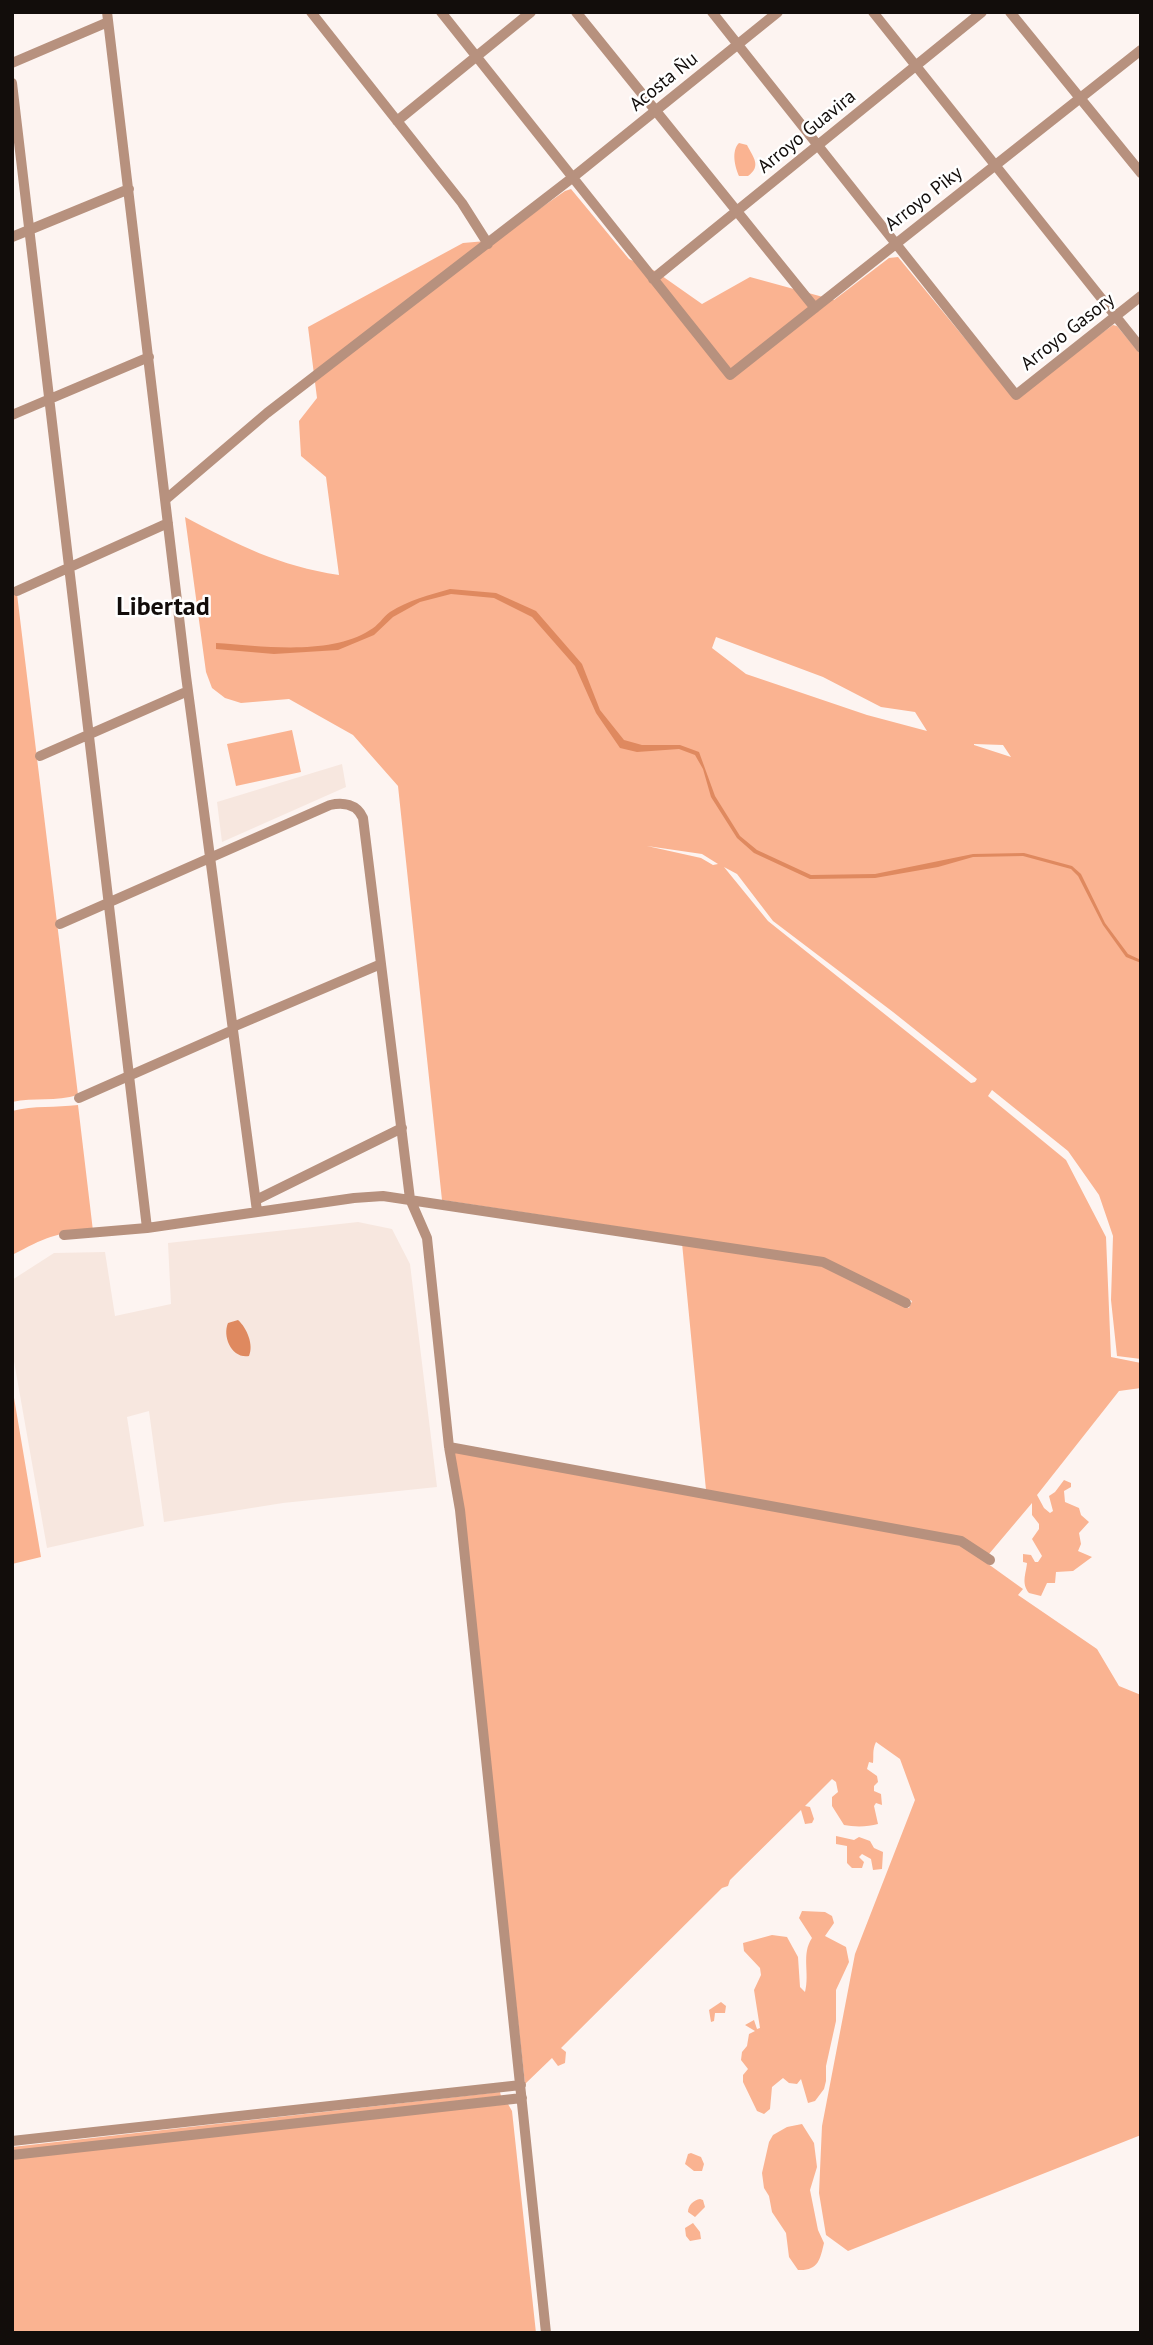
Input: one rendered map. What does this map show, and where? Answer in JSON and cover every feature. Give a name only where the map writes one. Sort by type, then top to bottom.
[{"type":"street","points":[[311,12],[462,203],[488,244]]},
{"type":"street","points":[[441,12],[653,279]]},
{"type":"street","points":[[397,121],[531,12]]},
{"type":"street","points":[[576,12],[815,308]]},
{"type":"street","points":[[712,12],[896,244]]},
{"type":"street","name":"Acosta Ñu","points":[[166,500],[267,412],[488,244],[778,12]]},
{"type":"street","points":[[873,12],[1141,348]]},
{"type":"street","name":"Arroyo Guavira","points":[[653,279],[982,12]]},
{"type":"street","points":[[1010,12],[1141,173]]},
{"type":"street","points":[[12,63],[107,17],[188,691],[257,1206]]},
{"type":"street","name":"Arroyo Piky","points":[[653,279],[730,375],[1141,50]]},
{"type":"street","points":[[12,83],[147,1228]]},
{"type":"street","points":[[12,237],[129,189]]},
{"type":"street","name":"Arroyo Gasory","points":[[896,244],[1016,395],[1141,296]]},
{"type":"street","points":[[12,415],[149,358]]},
{"type":"street","points":[[17,591],[168,523]]},
{"type":"street","points":[[40,756],[188,691]]},
{"type":"street","points":[[60,924],[330,805],[341,803],[360,811],[363,818],[410,1199],[427,1238],[449,1447],[460,1510],[546,2333]]},
{"type":"street","points":[[79,1098],[381,964]]},
{"type":"street","points":[[257,1206],[402,1128]]},
{"type":"street","points":[[64,1235],[147,1228],[257,1206],[383,1196],[823,1262],[906,1303]]},
{"type":"street","points":[[449,1447],[961,1541],[989,1560]]},
{"type":"street","points":[[12,2141],[521,2085]]},
{"type":"street","points":[[12,2155],[522,2098]]},
{"type":"shaded area","points":[[739,143],[747,145],[755,161],[755,169],[748,176],[739,176],[736,168],[734,155]]},
{"type":"shaded area","points":[[571,189],[629,259],[655,271],[702,304],[750,277],[834,300],[889,258],[898,257],[1013,397],[1113,325],[1117,326],[1141,355],[1141,1359],[1117,1356],[1111,1300],[1113,1236],[1099,1195],[1068,1151],[992,1090],[988,1096],[1066,1160],[1106,1237],[1111,1357],[1141,1363],[1141,1388],[1119,1391],[1037,1495],[1050,1513],[1053,1511],[1049,1496],[1064,1480],[1071,1483],[1071,1487],[1064,1491],[1065,1502],[1079,1508],[1081,1515],[1089,1522],[1079,1533],[1081,1544],[1078,1551],[1092,1557],[1073,1571],[1056,1572],[1055,1583],[1047,1583],[1041,1596],[1029,1593],[1025,1582],[1027,1563],[1023,1562],[1023,1554],[1031,1555],[1035,1562],[1042,1556],[1032,1539],[1039,1529],[1039,1524],[1032,1515],[1032,1503],[989,1554],[960,1538],[706,1490],[682,1243],[823,1266],[909,1308],[912,1301],[823,1258],[442,1200],[398,786],[353,735],[289,699],[241,703],[225,698],[212,688],[206,672],[185,517],[259,553],[297,566],[339,575],[326,477],[301,456],[299,421],[317,398],[308,327],[463,243],[499,237]],"holes":[[[716,637],[823,677],[881,707],[915,712],[927,731],[867,715],[746,674],[712,648]],[[974,745],[1003,745],[1011,757]],[[647,846],[702,854],[718,864],[713,865],[701,858]],[[724,867],[737,874],[773,921],[893,1012],[977,1079],[975,1082],[971,1083],[768,921]]]},
{"type":"shaded area","points":[[450,589],[496,593],[536,611],[582,664],[600,710],[624,740],[642,745],[680,745],[699,752],[715,796],[740,836],[757,850],[811,875],[875,874],[973,854],[1024,853],[1072,866],[1081,874],[1105,923],[1128,954],[1141,960],[1141,963],[1126,957],[1103,925],[1078,876],[1071,869],[1023,856],[973,857],[938,867],[875,878],[810,879],[754,853],[737,838],[711,797],[703,769],[695,755],[679,749],[637,752],[620,748],[596,713],[575,666],[532,617],[494,598],[451,594],[420,602],[393,617],[374,635],[338,650],[274,654],[216,649],[216,643],[295,647],[336,643],[370,630],[390,612],[404,604]]},
{"type":"shaded area","points":[[12,594],[17,594],[78,1095],[12,1102]]},
{"type":"shaded area","points":[[292,730],[301,772],[236,786],[227,744]]},
{"type":"shaded area","points":[[342,764],[346,787],[222,842],[217,802]]},
{"type":"shaded area","points":[[78,1105],[93,1231],[51,1237],[12,1255],[12,1111]]},
{"type":"shaded area","points":[[358,1222],[392,1229],[410,1264],[437,1487],[283,1503],[164,1522],[149,1411],[127,1417],[144,1526],[47,1548],[12,1350],[12,1280],[54,1253],[105,1252],[115,1316],[171,1304],[168,1243]]},
{"type":"shaded area","points":[[238,1320],[249,1337],[249,1356],[233,1351],[226,1334],[228,1323]]},
{"type":"shaded area","points":[[12,1386],[41,1557],[12,1564]]},
{"type":"shaded area","points":[[454,1452],[959,1543],[1023,1589],[1018,1595],[1097,1649],[1119,1686],[1141,1695],[1141,2135],[848,2251],[826,2235],[819,2193],[822,2126],[855,1954],[915,1800],[900,1759],[876,1742],[873,1763],[869,1762],[867,1769],[877,1776],[878,1782],[874,1791],[881,1794],[882,1805],[876,1803],[874,1806],[878,1824],[844,1825],[832,1806],[832,1797],[838,1792],[836,1782],[832,1779],[805,1806],[810,1807],[814,1819],[812,1823],[805,1824],[801,1810],[730,1880],[728,1886],[722,1888],[561,2048],[566,2052],[565,2063],[558,2066],[552,2058],[525,2084]]},
{"type":"shaded area","points":[[836,1836],[854,1840],[859,1837],[870,1841],[874,1848],[883,1852],[882,1869],[873,1870],[871,1859],[862,1854],[859,1857],[864,1862],[862,1868],[852,1868],[847,1863],[847,1846],[836,1844]]},
{"type":"shaded area","points":[[802,1911],[825,1912],[832,1916],[834,1923],[825,1936],[846,1947],[849,1962],[836,1990],[836,2021],[824,2089],[815,2101],[808,2103],[801,2079],[797,2084],[789,2083],[783,2078],[772,2087],[770,2109],[764,2114],[757,2111],[743,2082],[743,2075],[748,2069],[741,2060],[742,2052],[747,2046],[749,2034],[755,2031],[745,2025],[754,2020],[757,2029],[760,2028],[754,1990],[761,1975],[760,1968],[744,1951],[743,1943],[772,1935],[787,1937],[798,1957],[800,1987],[805,1992],[806,1957],[812,1938],[799,1918]]},
{"type":"shaded area","points":[[721,2002],[726,2006],[725,2013],[715,2013],[714,2021],[711,2022],[709,2010]]},
{"type":"shaded area","points":[[500,2092],[501,2096],[12,2151],[12,2147]]},
{"type":"shaded area","points":[[508,2104],[512,2111],[536,2333],[12,2333],[12,2157]]},
{"type":"shaded area","points":[[802,2124],[814,2143],[817,2167],[810,2190],[818,2230],[824,2243],[817,2263],[810,2269],[798,2270],[789,2257],[786,2233],[772,2212],[762,2173],[773,2135],[787,2127]]},
{"type":"shaded area","points":[[688,2154],[701,2157],[704,2164],[702,2171],[694,2171],[685,2164]]},
{"type":"shaded area","points":[[700,2199],[705,2207],[695,2217],[688,2209]]},
{"type":"shaded area","points":[[693,2223],[700,2232],[701,2239],[690,2241],[685,2228]]},
{"type":"district","name":"Libertad","points":[[163,608]]}]
